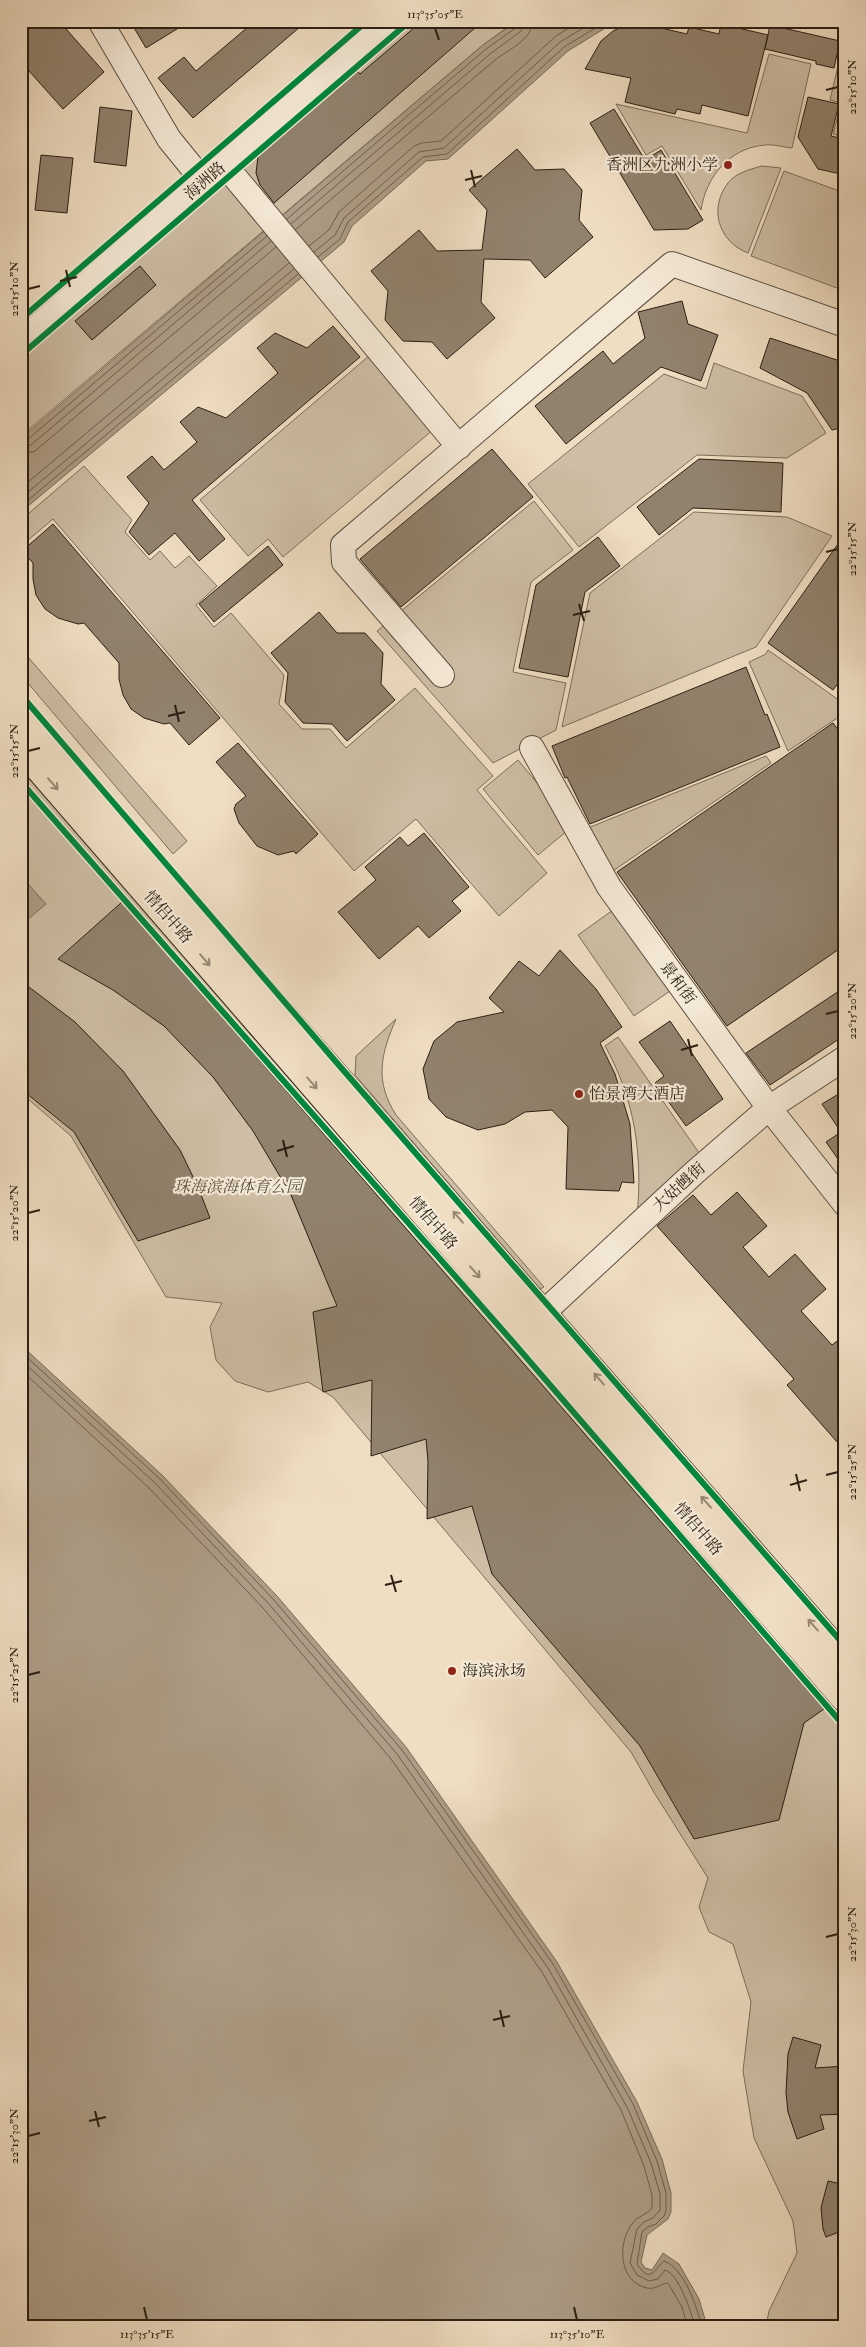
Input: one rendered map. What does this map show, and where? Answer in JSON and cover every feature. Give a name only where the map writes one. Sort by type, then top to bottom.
[{"type":"highway","name":"情侣中路","points":[[21,716],[534,1322],[845,1698]]},
{"type":"highway","name":"情侣中路","points":[[21,747],[534,1322],[845,1661]]},
{"type":"street","points":[[100,21],[169,139],[204,182]]},
{"type":"street","name":"海洲路","points":[[21,341],[389,21]]},
{"type":"street","points":[[224,164],[459,447]]},
{"type":"street","points":[[442,675],[344,562],[343,545],[672,264],[845,325]]},
{"type":"street","name":"景和街","points":[[532,748],[609,887],[769,1108],[845,1204]]},
{"type":"street","name":"大姑乸街","points":[[534,1322],[694,1173],[769,1108],[845,1058]]},
{"type":"green space","points":[[390,21],[516,21],[483,45],[21,436],[21,341]]},
{"type":"green space","points":[[845,36],[845,137],[833,134],[841,103],[830,100]]},
{"type":"green space","points":[[769,54],[811,64],[792,148],[775,145],[752,147],[730,158],[721,166],[708,186],[701,210],[662,146],[646,155],[616,104],[747,133]]},
{"type":"green space","points":[[762,166],[781,168],[748,253],[738,248],[724,233],[718,214],[719,203],[722,193],[731,180],[744,172]]},
{"type":"green space","points":[[784,171],[845,193],[845,291],[751,256]]},
{"type":"green space","points":[[370,355],[434,429],[283,557],[268,539],[248,556],[200,500]]},
{"type":"green space","points":[[714,363],[802,396],[826,433],[787,458],[697,455],[579,547],[528,484],[664,374],[706,389]]},
{"type":"green space","points":[[84,466],[132,520],[125,532],[150,560],[160,551],[175,568],[189,556],[217,586],[196,605],[214,627],[231,613],[284,675],[279,704],[302,729],[330,729],[346,748],[415,688],[493,776],[477,790],[547,873],[499,916],[416,819],[354,871],[53,519],[21,546],[21,520]]},
{"type":"green space","points":[[534,501],[573,550],[531,582],[513,672],[566,683],[556,730],[493,763],[377,631]]},
{"type":"green space","points":[[694,512],[787,517],[832,536],[756,647],[562,727],[590,593]]},
{"type":"green space","points":[[21,649],[187,841],[173,854],[21,675]]},
{"type":"green space","points":[[768,650],[843,703],[845,713],[788,751],[749,662],[766,654]]},
{"type":"green space","name":"珠海滨海体育公园","points":[[21,756],[845,1709],[845,2326],[766,2326],[769,2311],[797,2253],[793,2221],[754,2138],[743,2071],[751,2002],[733,1944],[709,1932],[699,1907],[708,1878],[631,1752],[333,1397],[308,1382],[268,1392],[235,1381],[216,1360],[210,1327],[222,1303],[166,1297],[71,1136],[21,1093]]},
{"type":"green space","points":[[766,756],[771,763],[607,875],[583,830]]},
{"type":"green space","points":[[518,760],[573,826],[538,855],[483,789]]},
{"type":"green space","points":[[613,910],[670,991],[634,1016],[578,935]]},
{"type":"green space","points":[[396,1019],[384,1056],[382,1078],[389,1102],[396,1115],[544,1287],[540,1289],[355,1075],[356,1056]]},
{"type":"green space","points":[[618,1037],[702,1157],[637,1216],[639,1172],[634,1128],[624,1086],[605,1046]]},
{"type":"water","points":[[517,21],[621,21],[615,22],[568,51],[448,159],[426,161],[352,226],[344,242],[21,512],[21,438],[483,45]]},
{"type":"water","points":[[811,21],[845,21],[845,29]]},
{"type":"water","points":[[21,876],[46,904],[21,925]]},
{"type":"water","points":[[21,1345],[162,1475],[277,1596],[406,1747],[557,1962],[637,2102],[662,2159],[671,2193],[671,2212],[668,2219],[647,2235],[641,2262],[645,2268],[652,2270],[663,2253],[679,2264],[699,2299],[707,2326],[21,2326]]},
{"type":"building","points":[[21,21],[59,21],[104,72],[63,109],[21,62]]},
{"type":"building","points":[[130,21],[190,21],[146,48]]},
{"type":"building","points":[[255,21],[307,21],[193,118],[158,78],[184,57],[196,71]]},
{"type":"building","points":[[422,21],[483,21],[274,203],[260,185],[256,173],[258,156],[357,71],[360,74]]},
{"type":"building","points":[[644,24],[687,34],[689,27],[719,34],[721,24],[768,35],[748,116],[702,105],[700,114],[677,109],[675,114],[625,102],[631,78],[585,69],[601,41],[613,31],[626,25]]},
{"type":"building","points":[[770,25],[840,41],[834,68],[816,64],[816,61],[765,49]]},
{"type":"building","points":[[808,97],[839,104],[831,136],[845,139],[845,175],[818,169],[798,137]]},
{"type":"building","points":[[100,107],[132,111],[126,166],[94,162]]},
{"type":"building","points":[[614,109],[645,160],[661,150],[703,220],[688,229],[654,230],[590,123]]},
{"type":"building","points":[[517,149],[535,170],[564,169],[582,190],[579,220],[593,237],[545,278],[530,260],[484,259],[481,302],[495,318],[447,359],[432,342],[403,341],[385,320],[388,291],[371,271],[419,230],[437,251],[482,250],[487,210],[469,190]]},
{"type":"building","points":[[41,155],[73,158],[67,213],[35,210]]},
{"type":"building","points":[[140,266],[156,285],[92,340],[75,321]]},
{"type":"building","points":[[682,301],[688,324],[718,335],[701,381],[661,367],[566,444],[535,406],[603,351],[613,364],[645,338],[638,312]]},
{"type":"building","points":[[333,326],[360,357],[192,500],[225,539],[199,561],[175,533],[149,555],[129,532],[149,503],[127,477],[152,456],[164,470],[197,442],[180,422],[198,407],[226,418],[278,373],[257,348],[275,333],[307,348]]},
{"type":"building","points":[[770,338],[843,362],[845,427],[832,430],[807,393],[760,368]]},
{"type":"building","points":[[492,449],[533,497],[401,607],[360,559]]},
{"type":"building","points":[[699,459],[783,463],[781,512],[693,508],[659,535],[637,507]]},
{"type":"building","points":[[53,524],[220,718],[189,745],[170,723],[164,724],[144,718],[131,709],[123,695],[119,679],[119,663],[84,623],[78,624],[58,618],[45,609],[36,595],[33,563],[22,551]]},
{"type":"building","points":[[845,534],[845,674],[833,690],[768,643]]},
{"type":"building","points":[[598,537],[620,566],[585,592],[568,677],[519,668],[536,585]]},
{"type":"building","points":[[268,546],[283,565],[214,622],[199,604]]},
{"type":"building","points":[[319,612],[337,633],[365,633],[383,653],[381,684],[395,700],[347,741],[332,724],[303,723],[285,702],[288,673],[271,653]]},
{"type":"building","points":[[746,667],[780,747],[590,824],[567,777],[565,778],[552,746]]},
{"type":"building","points":[[833,723],[845,739],[845,945],[727,1026],[617,872]]},
{"type":"building","points":[[238,743],[318,834],[296,854],[294,851],[278,855],[257,846],[239,823],[234,809],[236,804],[246,796],[216,762]]},
{"type":"building","points":[[424,833],[469,887],[452,901],[461,911],[429,938],[418,926],[379,959],[338,912],[376,880],[365,867],[400,837],[408,846]]},
{"type":"building","points":[[122,902],[824,1709],[804,1723],[779,1820],[694,1839],[640,1746],[492,1574],[472,1506],[427,1519],[428,1461],[426,1439],[371,1456],[372,1380],[323,1392],[313,1312],[337,1306],[291,1195],[253,1131],[213,1077],[164,1026],[113,990],[58,959]]},
{"type":"building","points":[[560,950],[596,989],[622,1027],[600,1043],[615,1074],[630,1124],[634,1183],[622,1182],[619,1191],[566,1189],[568,1127],[552,1110],[525,1112],[505,1124],[478,1130],[446,1117],[429,1099],[423,1069],[434,1041],[457,1022],[504,1012],[489,998],[519,961],[539,976]]},
{"type":"building","points":[[21,981],[75,1022],[123,1071],[180,1150],[198,1187],[210,1218],[138,1241],[74,1132],[21,1089]]},
{"type":"building","points":[[845,987],[845,1035],[770,1085],[746,1053]]},
{"type":"building","points":[[670,1021],[723,1099],[686,1126],[655,1083],[664,1076],[639,1042]]},
{"type":"building","points":[[845,1090],[845,1169],[826,1142],[841,1132],[822,1104]]},
{"type":"building","points":[[737,1192],[767,1226],[743,1247],[769,1277],[795,1254],[826,1289],[801,1311],[832,1345],[845,1335],[845,1451],[787,1385],[794,1379],[657,1226],[693,1195],[711,1215]]},
{"type":"building","points":[[793,2037],[821,2045],[815,2068],[845,2066],[845,2114],[820,2115],[824,2129],[797,2139],[788,2112],[786,2093],[788,2054]]},
{"type":"building","points":[[828,2181],[845,2185],[845,2222],[839,2232],[826,2237],[823,2229],[821,2208]]},
{"type":"cycle path","points":[[21,319],[367,21]]},
{"type":"cycle path","points":[[21,355],[410,21]]},
{"type":"cycle path","points":[[21,695],[337,1063],[845,1646]]},
{"type":"cycle path","points":[[21,782],[513,1342],[845,1727]]},
{"type":"place","name":"香洲区九洲小学","points":[[728,165]]},
{"type":"place","name":"怡景湾大酒店","points":[[579,1094]]},
{"type":"place","name":"海滨泳场","points":[[452,1671]]}]
